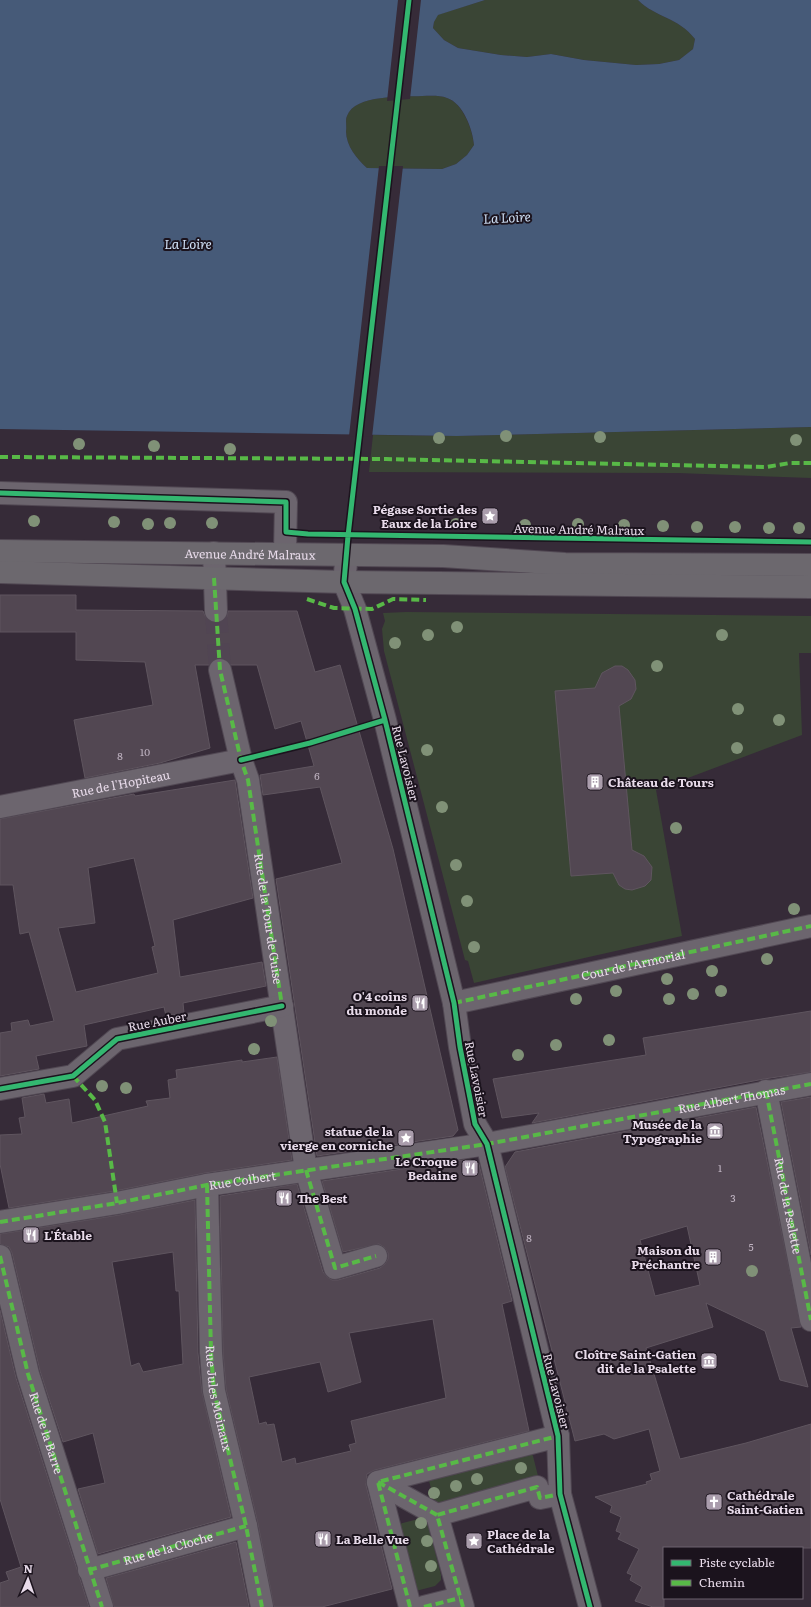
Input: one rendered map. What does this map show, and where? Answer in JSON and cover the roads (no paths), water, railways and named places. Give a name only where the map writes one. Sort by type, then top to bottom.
[{"type":"main road","name":"Avenue André Malraux","points":[[0,551],[286,553],[443,556],[565,564],[811,565]]},
{"type":"main road","name":"Avenue André Malraux","points":[[0,572],[344,582],[811,587]]},
{"type":"street","points":[[0,493],[286,502],[286,553]]},
{"type":"street","points":[[214,553],[216,611]]},
{"type":"street","name":"Rue Lavoisier","points":[[347,554],[344,582],[354,609],[385,720],[454,1003],[460,1047],[475,1124],[486,1144],[558,1436],[560,1494],[590,1607]]},
{"type":"street","name":"Rue de la Tour de Guise","points":[[220,670],[241,760],[248,780],[306,1170],[335,1268],[376,1256]]},
{"type":"street","name":"Rue de l'Hopiteau","points":[[0,807],[241,760]]},
{"type":"street","name":"Cour de l'Armorial","points":[[454,1003],[811,926]]},
{"type":"street","name":"Rue Auber","points":[[0,1089],[73,1076],[117,1039],[282,1006]]},
{"type":"street","name":"Rue Albert Thomas","points":[[486,1144],[766,1091],[811,1084]]},
{"type":"street","name":"Rue de la Psalette","points":[[766,1091],[811,1320]]},
{"type":"street","name":"Rue Colbert","points":[[0,1222],[117,1203],[207,1185],[486,1144]]},
{"type":"street","name":"Rue Jules Moinaux","points":[[207,1185],[211,1353],[214,1391],[246,1526],[262,1607]]},
{"type":"street","name":"Rue de la Barre","points":[[0,1256],[28,1374],[102,1607]]},
{"type":"street","points":[[378,1482],[558,1436]]},
{"type":"street","points":[[378,1482],[437,1515],[462,1602],[424,1607]]},
{"type":"street","points":[[378,1482],[410,1607]]},
{"type":"street","points":[[437,1515],[537,1487],[540,1498],[560,1494]]},
{"type":"street","name":"Rue de la Cloche","points":[[90,1570],[246,1526]]},
{"type":"water","name":"La Loire","points":[[0,0],[485,0],[438,15],[434,22],[433,28],[444,40],[458,48],[501,55],[527,57],[551,54],[584,60],[636,65],[659,64],[679,60],[693,49],[695,39],[681,26],[652,11],[638,0],[811,0],[811,427],[457,436],[0,429]],"holes":[[[425,96],[444,97],[458,105],[472,132],[474,145],[467,155],[456,164],[442,169],[367,168],[353,152],[346,137],[346,118],[352,109],[369,100],[380,98]]]},
{"type":"tunnel","points":[[216,611],[220,670]]},
{"type":"place","name":"Pégase Sortie des Eaux de la Loire","points":[[490,516]]},
{"type":"place","name":"Château de Tours","points":[[595,782]]},
{"type":"place","name":"O'4 coins du monde","points":[[420,1003]]},
{"type":"place","name":"Musée de la Typographie","points":[[715,1131]]},
{"type":"place","name":"statue de la vierge en corniche","points":[[406,1138]]},
{"type":"place","name":"Le Croque Bedaine","points":[[470,1168]]},
{"type":"place","name":"The Best","points":[[284,1198]]},
{"type":"place","name":"L'Étable","points":[[31,1235]]},
{"type":"place","name":"Maison du Préchantre","points":[[713,1257]]},
{"type":"place","name":"Cloître Saint-Gatien dit de la Psalette","points":[[709,1361]]},
{"type":"place","name":"Cathédrale Saint-Gatien","points":[[714,1502]]},
{"type":"place","name":"La Belle Vue","points":[[323,1539]]},
{"type":"place","name":"Place de la Cathédrale","points":[[474,1541]]}]
